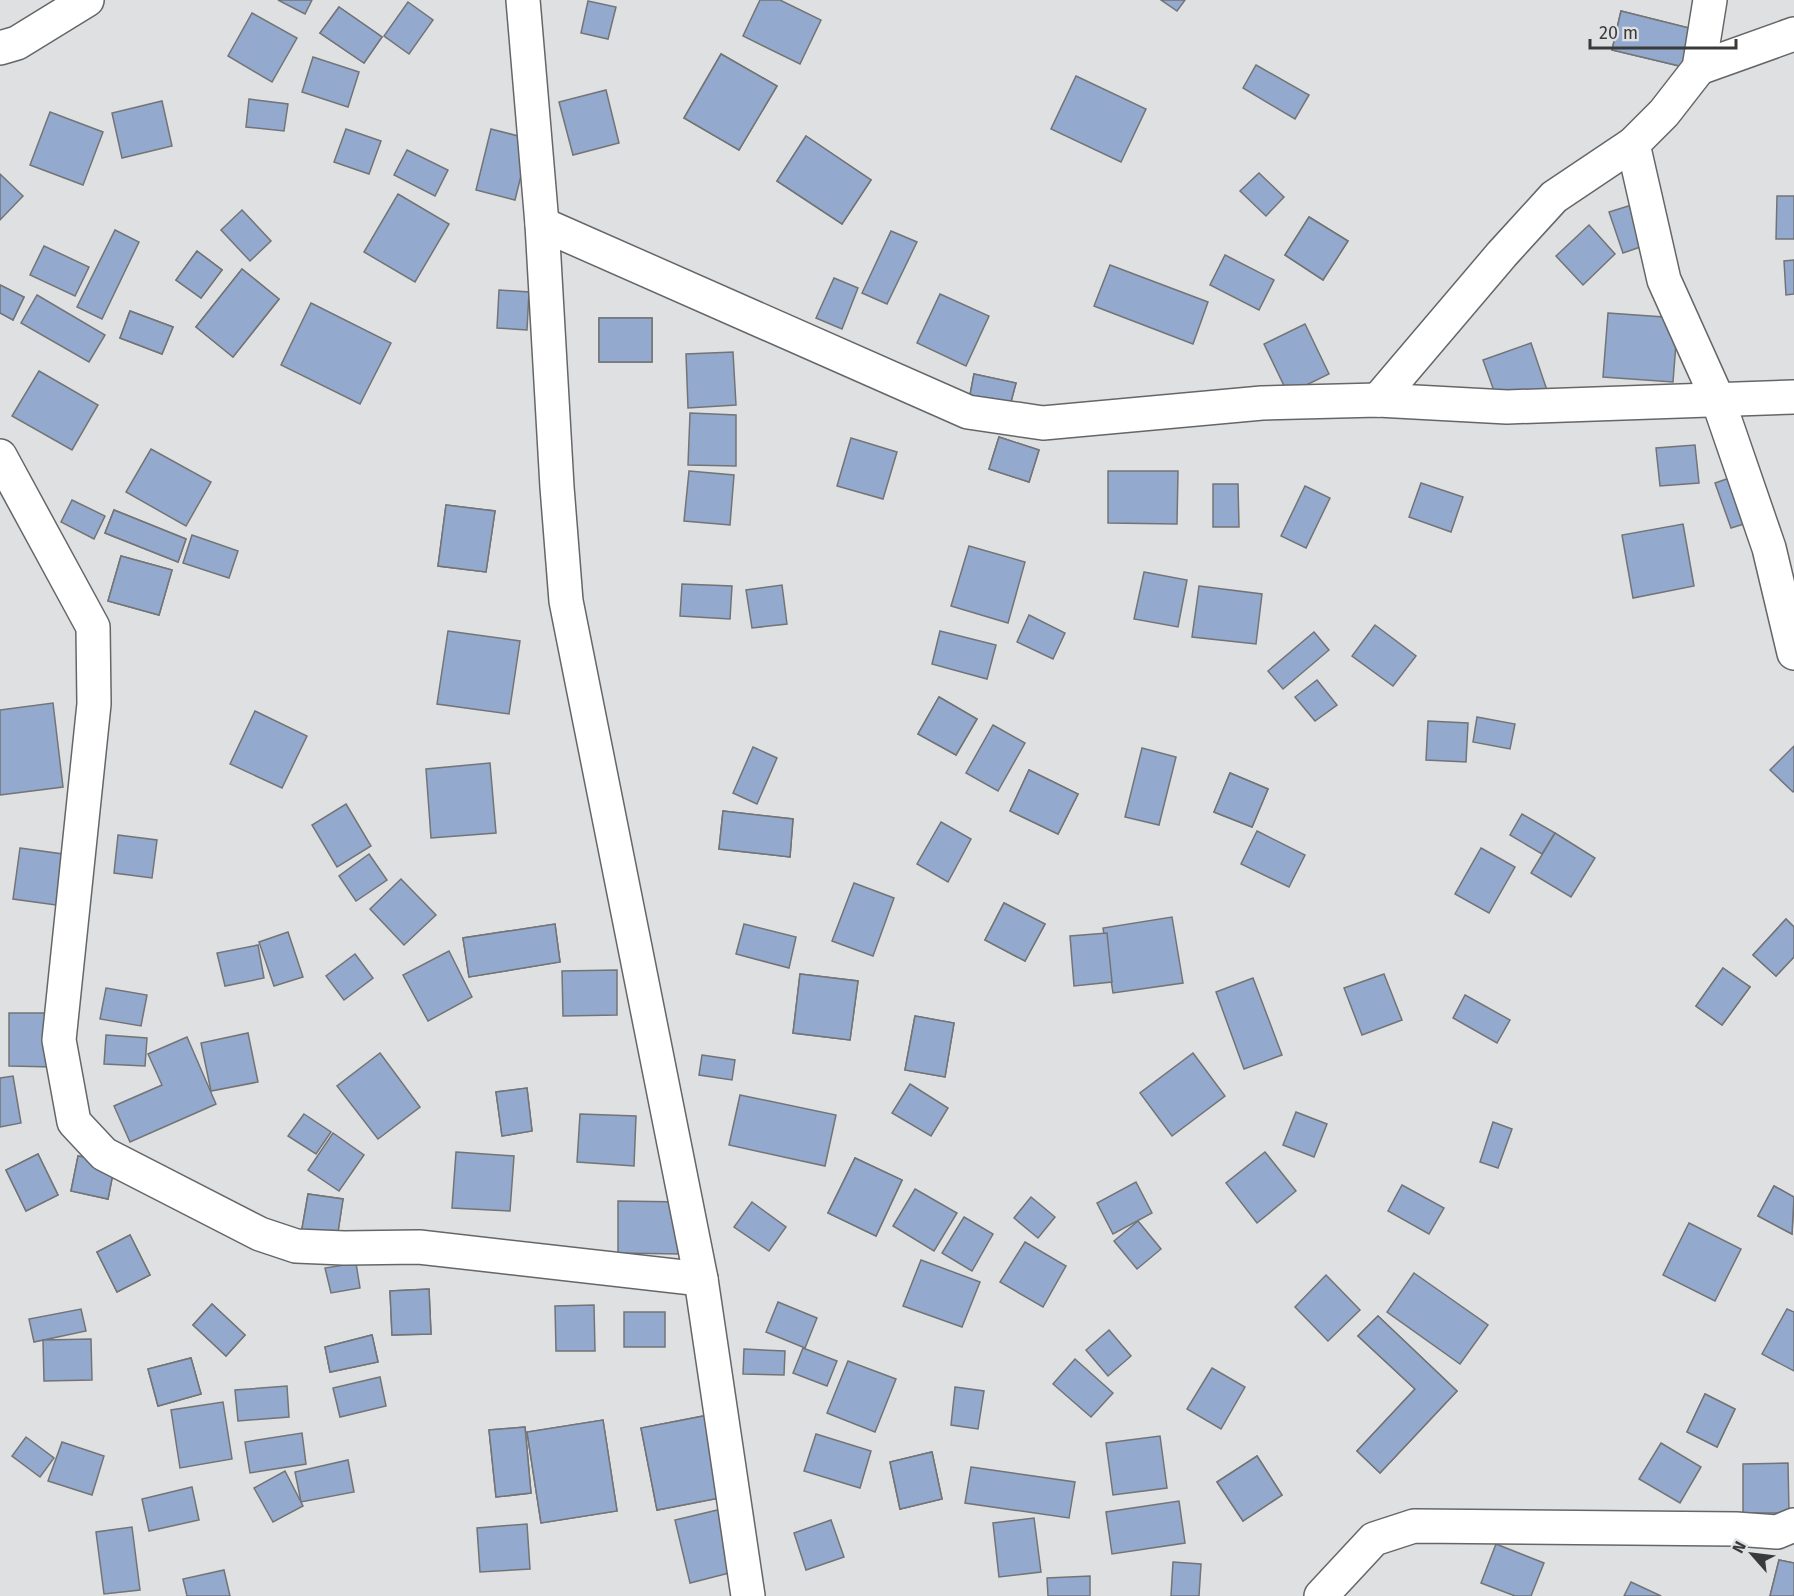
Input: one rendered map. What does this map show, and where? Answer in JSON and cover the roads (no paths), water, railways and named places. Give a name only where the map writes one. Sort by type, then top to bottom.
[{"type":"street","points":[[0,48],[17,43],[87,0]]},
{"type":"street","points":[[523,0],[542,224],[566,601],[701,1279],[748,1596]]},
{"type":"street","points":[[1378,400],[1502,254],[1554,197],[1633,144],[1664,113],[1699,68],[1710,0]]},
{"type":"street","points":[[1699,68],[1794,34]]},
{"type":"street","points":[[1633,144],[1664,280],[1718,400],[1769,548],[1794,653]]},
{"type":"street","points":[[542,224],[968,412],[1043,423],[1262,403],[1378,400],[1507,407],[1794,397]]},
{"type":"street","points":[[0,456],[93,627],[94,704],[59,1040],[74,1122],[104,1154],[260,1234],[296,1246],[419,1247],[701,1279]]},
{"type":"street","points":[[1321,1596],[1374,1539],[1414,1526],[1736,1529],[1777,1532],[1794,1525]]}]
